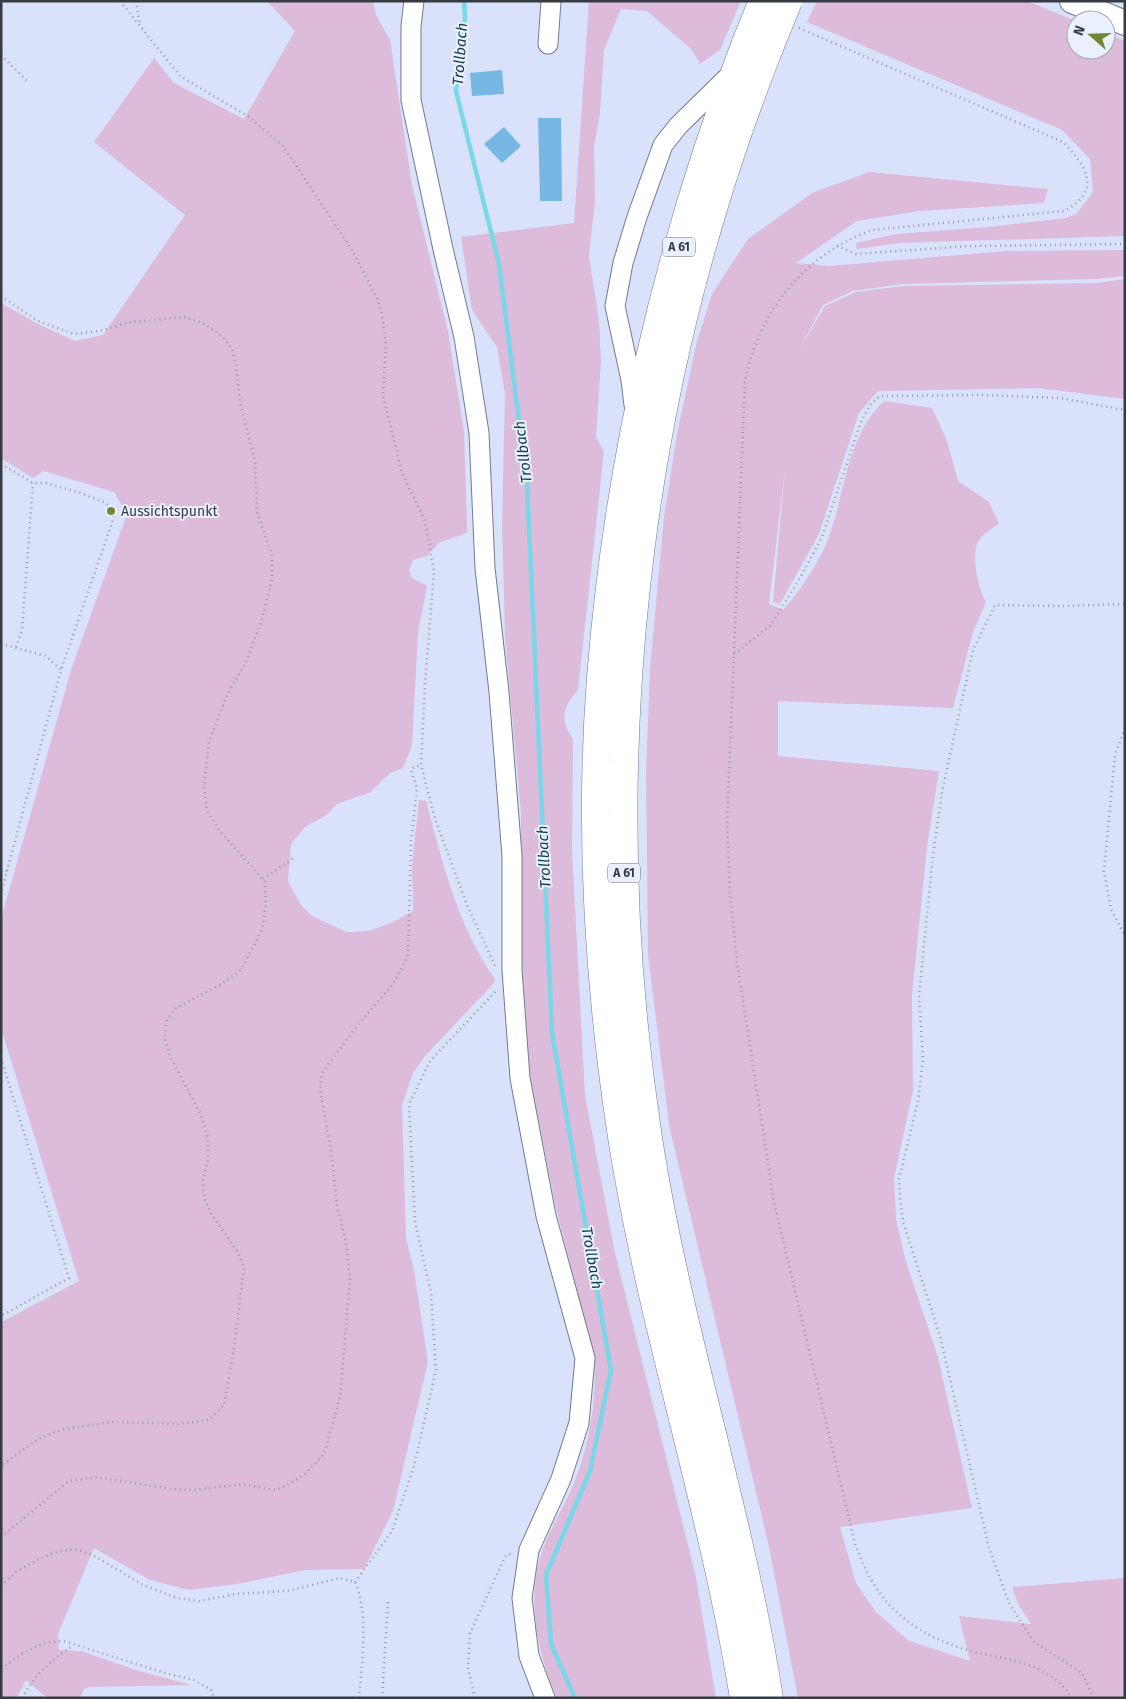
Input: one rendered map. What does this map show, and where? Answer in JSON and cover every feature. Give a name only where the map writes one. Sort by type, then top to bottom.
[{"type":"highway","name":"A 61","points":[[763,1],[756,48],[729,158],[683,314],[658,431],[644,516],[626,684],[623,853],[634,1027],[650,1148],[664,1224],[756,1619],[769,1698]]},
{"type":"highway","name":"A 61","points":[[744,1698],[732,1624],[639,1230],[623,1142],[609,1038],[597,855],[601,682],[609,594],[621,512],[662,310],[686,223],[705,157],[736,70],[790,13]]},
{"type":"main road","points":[[1072,1],[1125,23]]},
{"type":"street","points":[[414,1],[411,26],[411,100],[464,337],[479,433],[485,568],[499,692],[512,856],[512,970],[520,1078],[546,1216],[585,1358],[579,1423],[561,1479],[529,1550],[522,1598],[529,1656],[544,1698]]},
{"type":"street","points":[[548,44],[552,1]]},
{"type":"street","points":[[637,428],[632,380],[615,306],[623,263],[637,217],[663,145],[678,126],[736,70]]},
{"type":"path","points":[[136,1],[140,26]]},
{"type":"path","points":[[121,2],[180,76],[249,117],[282,146],[352,250],[378,300],[386,344],[382,395],[402,473],[425,521],[434,566],[421,765],[435,819],[475,922],[496,969],[512,970]]},
{"type":"path","points":[[790,13],[1063,142],[1082,163],[1086,172],[1087,183],[1081,199],[1064,211],[872,230],[837,246],[796,280],[777,301],[760,332],[749,360],[742,410],[727,822],[730,894],[737,962],[774,1202],[854,1540],[862,1566],[876,1590],[902,1618],[955,1647],[1004,1658],[1042,1672],[1066,1690],[1071,1698]]},
{"type":"path","points":[[1,55],[29,83]]},
{"type":"path","points":[[837,246],[856,254],[969,246],[1125,244]]},
{"type":"path","points":[[1,296],[38,321],[74,334],[99,331],[131,322],[184,317],[205,324],[222,337],[232,348],[240,402],[255,461],[257,512],[272,555],[272,579],[262,619],[246,662],[227,695],[209,742],[204,786],[207,811],[220,831],[263,879],[266,905],[262,930],[254,950],[241,970],[220,985],[176,1008],[167,1020],[164,1037],[172,1060],[201,1115],[208,1138],[208,1159],[203,1180],[204,1198],[212,1215],[238,1252],[244,1268],[234,1348],[224,1405],[209,1420],[178,1424],[113,1422],[64,1429],[38,1439],[1,1466]]},
{"type":"path","points":[[734,654],[771,625],[800,578],[822,537],[860,424],[870,405],[880,396],[973,395],[1060,398],[1125,410]]},
{"type":"path","points":[[1,464],[33,483],[46,483],[106,503],[114,510],[113,520],[61,670],[1,895]]},
{"type":"path","points":[[16,647],[22,630],[33,483]]},
{"type":"path","points":[[1094,1698],[1082,1673],[1034,1642],[1009,1603],[988,1548],[940,1336],[903,1222],[899,1179],[918,1101],[923,1060],[919,996],[933,855],[942,792],[973,650],[995,605],[1063,606],[1125,604]]},
{"type":"path","points":[[1,644],[46,656],[61,670]]},
{"type":"path","points":[[1125,728],[1115,755],[1104,871],[1111,909],[1125,936]]},
{"type":"path","points":[[1,1537],[68,1481],[97,1478],[170,1489],[194,1490],[243,1484],[276,1490],[305,1474],[324,1454],[340,1397],[350,1279],[346,1243],[336,1206],[330,1150],[320,1089],[322,1074],[360,1022],[393,984],[408,956],[411,842],[417,788],[411,770],[414,766],[421,765]]},
{"type":"path","points":[[263,879],[295,857]]},
{"type":"path","points":[[1,869],[7,871]]},
{"type":"path","points":[[355,1582],[392,1532],[414,1466],[436,1370],[431,1293],[415,1222],[409,1104],[430,1061],[501,986]]},
{"type":"path","points":[[1,1058],[69,1278],[1,1316]]},
{"type":"path","points":[[1,1586],[16,1572],[39,1559],[57,1552],[75,1549],[93,1555],[143,1585],[178,1598],[199,1601],[236,1594],[287,1591],[340,1578],[355,1582]]},
{"type":"path","points":[[475,1698],[468,1668],[470,1633],[506,1555],[529,1550]]},
{"type":"path","points":[[355,1582],[360,1593],[363,1621],[359,1698]]},
{"type":"path","points":[[382,1698],[388,1602]]},
{"type":"path","points":[[1,1668],[24,1650],[47,1641],[63,1641],[165,1673],[194,1680],[211,1690],[214,1698]]},
{"type":"path","points":[[22,1698],[35,1676],[55,1657],[74,1645]]},
{"type":"shaded area","points":[[267,1],[373,1],[376,15],[390,40],[412,185],[448,331],[464,431],[467,522],[467,533],[440,542],[427,556],[413,560],[409,571],[412,578],[427,586],[418,633],[412,746],[403,768],[390,773],[371,792],[337,804],[325,816],[305,827],[291,844],[288,881],[301,905],[312,916],[347,932],[369,931],[391,923],[413,911],[412,864],[419,800],[426,801],[445,870],[461,916],[482,959],[495,979],[494,983],[425,1056],[413,1073],[402,1105],[406,1238],[414,1270],[428,1362],[393,1511],[364,1569],[305,1570],[237,1584],[189,1590],[150,1580],[94,1548],[58,1634],[59,1650],[81,1651],[136,1670],[191,1685],[89,1687],[84,1689],[80,1698],[47,1698],[26,1680],[17,1698],[1,1698],[1,1322],[79,1281],[1,1028],[1,919],[71,670],[127,514],[114,492],[43,471],[33,478],[1,458],[1,303],[38,324],[75,341],[103,335],[185,215],[94,142],[154,58],[174,83],[244,119],[295,31]]},
{"type":"shaded area","points":[[589,1],[741,1],[720,50],[700,64],[692,50],[647,11],[621,9],[604,50],[600,113],[594,147],[595,201],[589,256],[599,320],[601,361],[596,437],[604,452],[578,690],[566,708],[564,719],[573,739],[572,850],[585,1095],[615,1253],[696,1577],[716,1698],[557,1698],[544,1665],[536,1629],[534,1593],[536,1575],[543,1548],[572,1488],[581,1464],[589,1434],[595,1374],[594,1359],[555,1204],[527,1059],[520,995],[521,813],[505,636],[502,522],[505,394],[497,347],[472,310],[461,237],[574,223]]},
{"type":"shaded area","points":[[817,1],[1027,1],[1066,17],[1066,60],[1116,60],[1116,37],[1125,41],[1125,236],[899,243],[857,249],[856,243],[896,234],[989,227],[1066,218],[1076,214],[1093,192],[1090,159],[1062,130],[807,22]]},
{"type":"shaded area","points":[[869,172],[1048,189],[1044,203],[919,211],[857,221],[796,263],[829,266],[1007,251],[1125,250],[1125,276],[1096,279],[902,284],[853,291],[823,305],[801,347],[825,306],[856,292],[903,286],[1097,283],[1125,279],[1125,399],[1038,388],[878,391],[859,413],[819,534],[780,604],[773,602],[785,469],[769,604],[783,610],[804,583],[827,542],[856,445],[872,414],[884,401],[932,408],[947,441],[958,481],[989,502],[999,524],[982,536],[976,547],[977,576],[986,602],[973,632],[953,708],[778,701],[778,756],[939,771],[927,847],[912,995],[913,1091],[894,1178],[896,1219],[906,1262],[938,1357],[972,1508],[840,1527],[856,1583],[876,1612],[909,1641],[970,1661],[959,1616],[1031,1624],[1018,1604],[1012,1587],[1125,1578],[1125,1698],[798,1698],[769,1547],[669,1125],[648,954],[646,772],[650,669],[664,517],[677,434],[697,341],[712,294],[748,239],[812,193]]},
{"type":"building","points":[[502,70],[504,94],[472,96],[470,73]]},
{"type":"building","points":[[538,118],[561,118],[562,201],[540,201]]},
{"type":"building","points":[[504,127],[521,146],[502,163],[484,144]]},
{"type":"waterway","name":"Trollbach","points":[[464,1],[465,18],[456,91],[499,264],[527,484],[552,1033],[611,1370],[590,1471],[546,1575],[551,1644],[575,1698]]},
{"type":"place","name":"Aussichtspunkt","points":[[111,511]]}]
